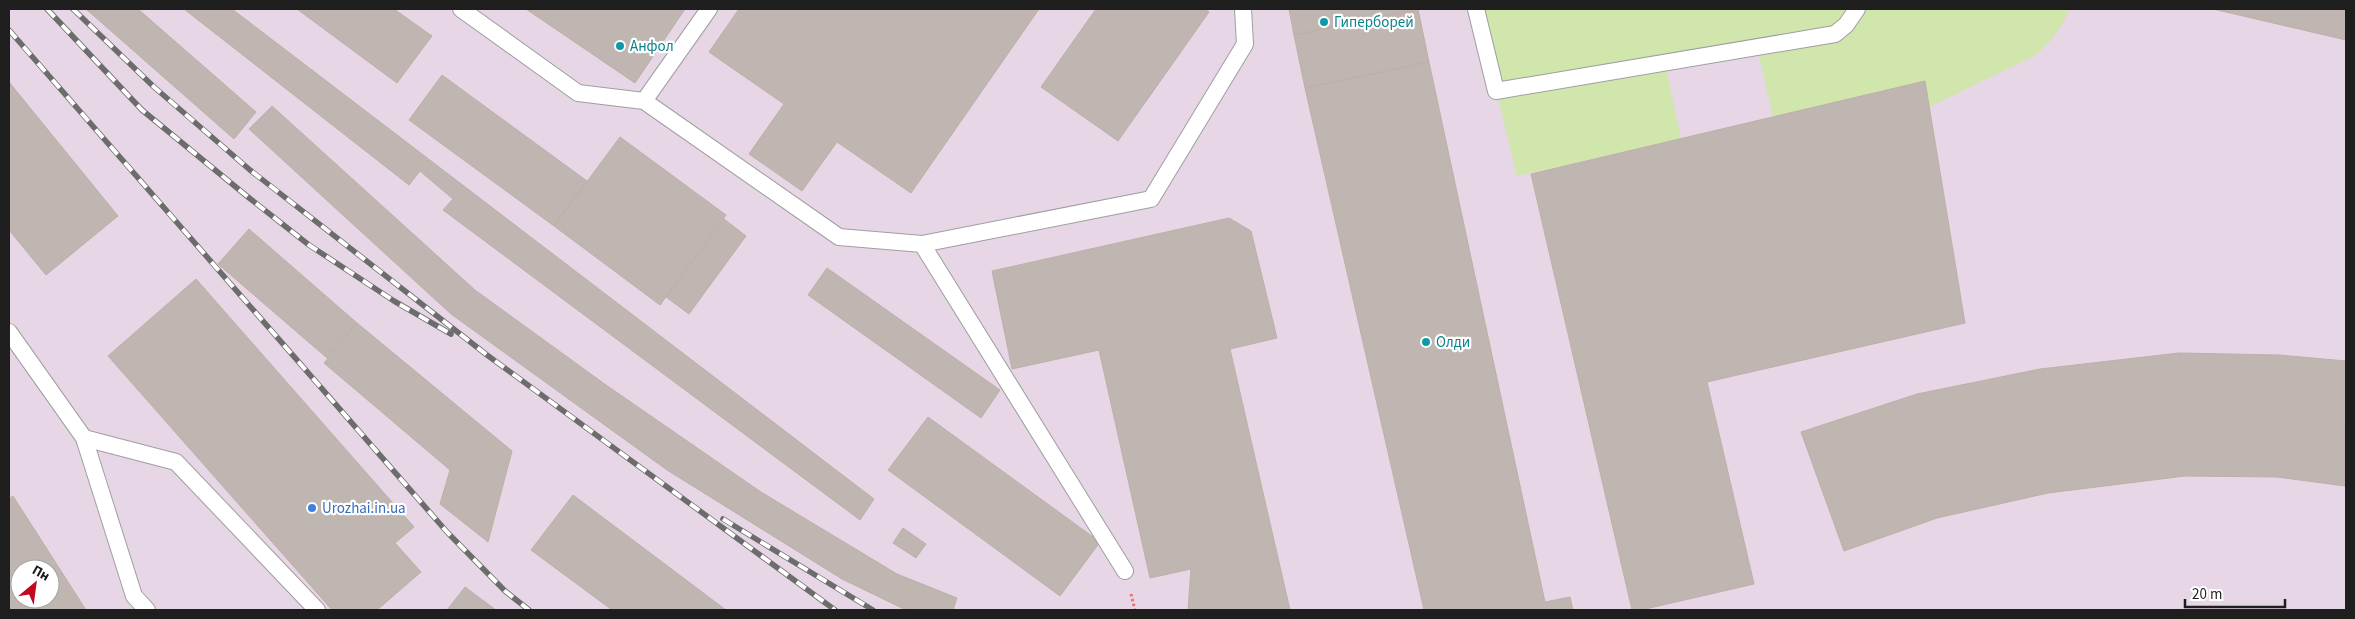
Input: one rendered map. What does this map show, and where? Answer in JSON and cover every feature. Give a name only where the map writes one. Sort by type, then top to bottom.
[{"type":"lane","points":[[461,9],[578,92],[644,101],[839,237],[922,244],[1151,198],[1245,44],[1242,9]]},
{"type":"lane","points":[[644,101],[709,9]]},
{"type":"lane","points":[[1476,9],[1496,91],[1835,34],[1846,25],[1857,9]]},
{"type":"lane","points":[[922,244],[1125,571]]},
{"type":"lane","points":[[9,332],[84,438],[134,596],[147,610]]},
{"type":"lane","points":[[84,438],[176,462],[317,610]]},
{"type":"shaded area","points":[[9,9],[2346,9],[2346,610],[9,610]]},
{"type":"green space","points":[[1476,9],[2069,9],[2064,21],[2052,39],[2036,55],[1929,107],[1925,82],[1773,117],[1757,47],[1665,63],[1681,139],[1517,176]]},
{"type":"building","points":[[86,9],[138,9],[256,112],[234,139]]},
{"type":"building","points":[[184,9],[232,9],[874,499],[860,520],[443,210],[453,199],[420,171],[409,185]]},
{"type":"building","points":[[297,9],[394,9],[432,36],[397,83]]},
{"type":"building","name":"Анфол","points":[[526,9],[685,9],[635,83]]},
{"type":"building","points":[[739,9],[1039,9],[911,193],[837,142],[802,191],[749,154],[784,104],[709,52]]},
{"type":"building","points":[[1096,9],[1205,9],[1209,12],[1118,141],[1041,87]]},
{"type":"building","name":"Гиперборей","points":[[1289,9],[1419,9],[1294,35]]},
{"type":"building","points":[[1418,9],[1429,62],[1305,88],[1294,35]]},
{"type":"building","points":[[2213,9],[2346,9],[2346,40]]},
{"type":"building","name":"Олди","points":[[1429,62],[1545,602],[1570,597],[1573,610],[1424,610],[1305,88]]},
{"type":"building","points":[[442,75],[587,181],[554,226],[409,120]]},
{"type":"building","points":[[1925,81],[1965,323],[1707,382],[1754,584],[1641,610],[1632,610],[1531,174]]},
{"type":"building","points":[[9,82],[118,216],[46,275],[9,230]]},
{"type":"building","points":[[272,106],[475,290],[606,385],[761,492],[897,574],[957,598],[953,610],[906,610],[842,579],[667,470],[451,314],[249,129]]},
{"type":"building","points":[[620,137],[726,215],[660,305],[554,226]]},
{"type":"building","points":[[1229,218],[1251,231],[1277,338],[1230,349],[1290,610],[1188,610],[1191,569],[1150,578],[1099,350],[1012,369],[992,271]]},
{"type":"building","points":[[724,219],[746,236],[689,314],[666,297]]},
{"type":"building","points":[[249,229],[357,323],[327,358],[218,264]]},
{"type":"building","points":[[827,268],[1000,390],[981,418],[808,295]]},
{"type":"building","points":[[196,279],[414,527],[395,543],[421,572],[377,610],[332,610],[108,356]]},
{"type":"building","points":[[357,323],[512,451],[488,542],[440,504],[450,470],[324,363]]},
{"type":"building","points":[[2179,353],[2279,355],[2346,361],[2345,486],[2277,477],[2185,476],[2048,493],[1937,518],[1844,551],[1801,432],[1917,394],[2040,369]]},
{"type":"building","points":[[928,417],[1100,542],[1060,596],[888,470]]},
{"type":"building","points":[[573,495],[726,610],[612,610],[531,550]]},
{"type":"building","points":[[13,496],[53,559],[10,559],[10,608],[9,499]]},
{"type":"building","points":[[903,528],[926,544],[916,558],[893,543]]},
{"type":"building","points":[[60,569],[86,610],[11,610],[60,609]]},
{"type":"building","points":[[465,587],[496,610],[447,610]]},
{"type":"railway","points":[[47,9],[142,110],[248,197],[309,245],[394,301],[451,334]]},
{"type":"railway","points":[[73,9],[154,87],[250,170],[487,355],[835,610]]},
{"type":"railway","points":[[9,30],[447,532],[505,591],[529,610]]},
{"type":"railway","points":[[723,519],[873,610]]},
{"type":"place","name":"Гиперборей","points":[[1324,22]]},
{"type":"place","name":"Анфол","points":[[620,46]]},
{"type":"place","name":"Олди","points":[[1426,342]]},
{"type":"place","name":"Urozhai.in.ua","points":[[312,508]]}]
